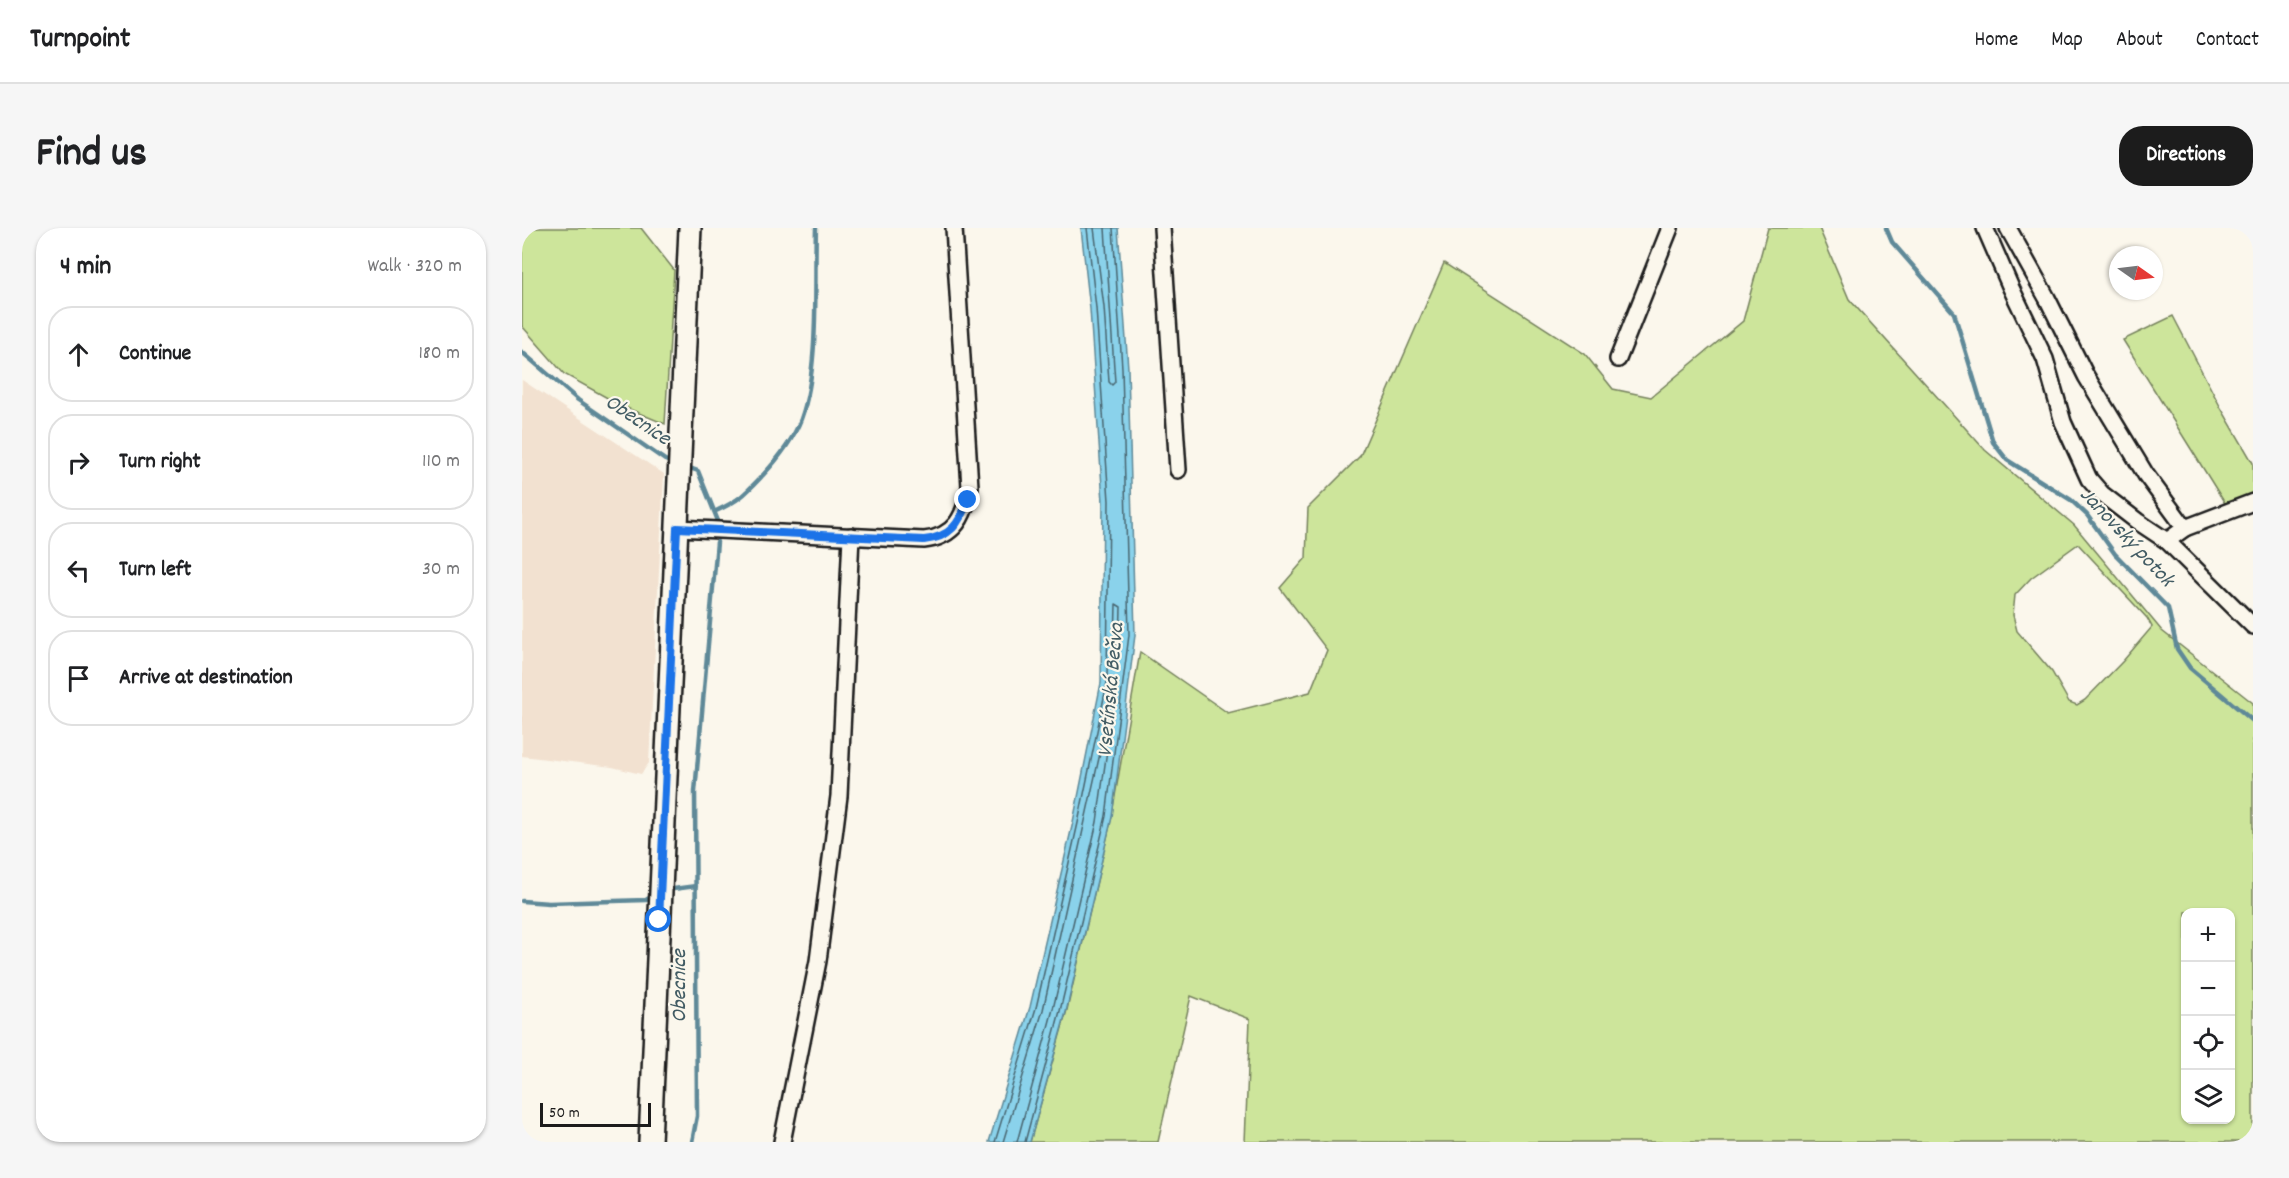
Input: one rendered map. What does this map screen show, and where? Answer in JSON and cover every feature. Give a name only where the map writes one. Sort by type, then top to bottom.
[{"type":"main road","points":[[650,1142],[690,228]]},
{"type":"street","points":[[677,528],[934,539],[945,535],[954,527],[968,500],[970,487],[954,228]]},
{"type":"street","points":[[1162,228],[1178,470]]},
{"type":"street","points":[[1618,359],[1670,228]]},
{"type":"street","points":[[1985,228],[2045,359],[2063,422],[2089,479],[2102,494],[2167,541],[2253,626]]},
{"type":"street","points":[[2008,228],[2047,298],[2086,376],[2146,475],[2185,528]]},
{"type":"street","points":[[2167,541],[2185,528],[2253,502]]},
{"type":"street","points":[[782,1142],[818,962],[839,796],[851,536]]},
{"type":"shaded area","points":[[522,380],[664,474],[649,763],[641,774],[612,767],[522,756]]},
{"type":"green space","points":[[522,228],[641,228],[674,270],[665,424],[622,406],[564,374],[522,326]]},
{"type":"green space","points":[[1768,228],[1819,228],[1849,299],[1985,450],[2074,525],[2162,631],[2253,703],[2253,1142],[1245,1142],[1250,1019],[1191,996],[1158,1142],[1030,1142],[1067,1010],[1110,825],[1140,652],[1228,713],[1310,692],[1327,650],[1280,588],[1306,558],[1308,508],[1360,456],[1444,263],[1585,354],[1613,389],[1651,397],[1743,321]],"holes":[[[2078,544],[2147,618],[2152,627],[2123,661],[2085,700],[2077,705],[2069,702],[2052,672],[2017,631],[2013,615],[2015,595],[2031,578]]]},
{"type":"green space","points":[[2173,316],[2221,408],[2253,463],[2253,493],[2226,505],[2123,340]]},
{"type":"water","name":"Vsetínská Bečva","points":[[1081,228],[1118,228],[1128,368],[1135,635],[1112,817],[1066,1012],[1030,1142],[989,1142],[1030,1007],[1073,822],[1101,683],[1103,502],[1090,309]]},
{"type":"waterway","points":[[716,511],[742,496],[763,475],[785,449],[801,419],[807,398],[814,350],[816,228]]},
{"type":"waterway","name":"Janovský potok","points":[[1886,228],[1892,242],[1954,313],[1993,442],[2007,460],[2071,500],[2087,515],[2115,554],[2168,608],[2177,649],[2190,668],[2253,721]]},
{"type":"waterway","name":"Obecnice","points":[[522,352],[578,400],[665,460],[673,463]]},
{"type":"waterway","name":"Obecnice","points":[[687,467],[698,471],[718,521]]},
{"type":"waterway","name":"Obecnice","points":[[692,1142],[697,1116],[695,792],[717,542]]},
{"type":"waterway","points":[[666,890],[696,886]]},
{"type":"waterway","points":[[522,901],[549,903],[646,900],[656,894]]},
{"type":"route","points":[[659,920],[677,528],[924,540],[945,535],[954,527],[968,500]]}]
